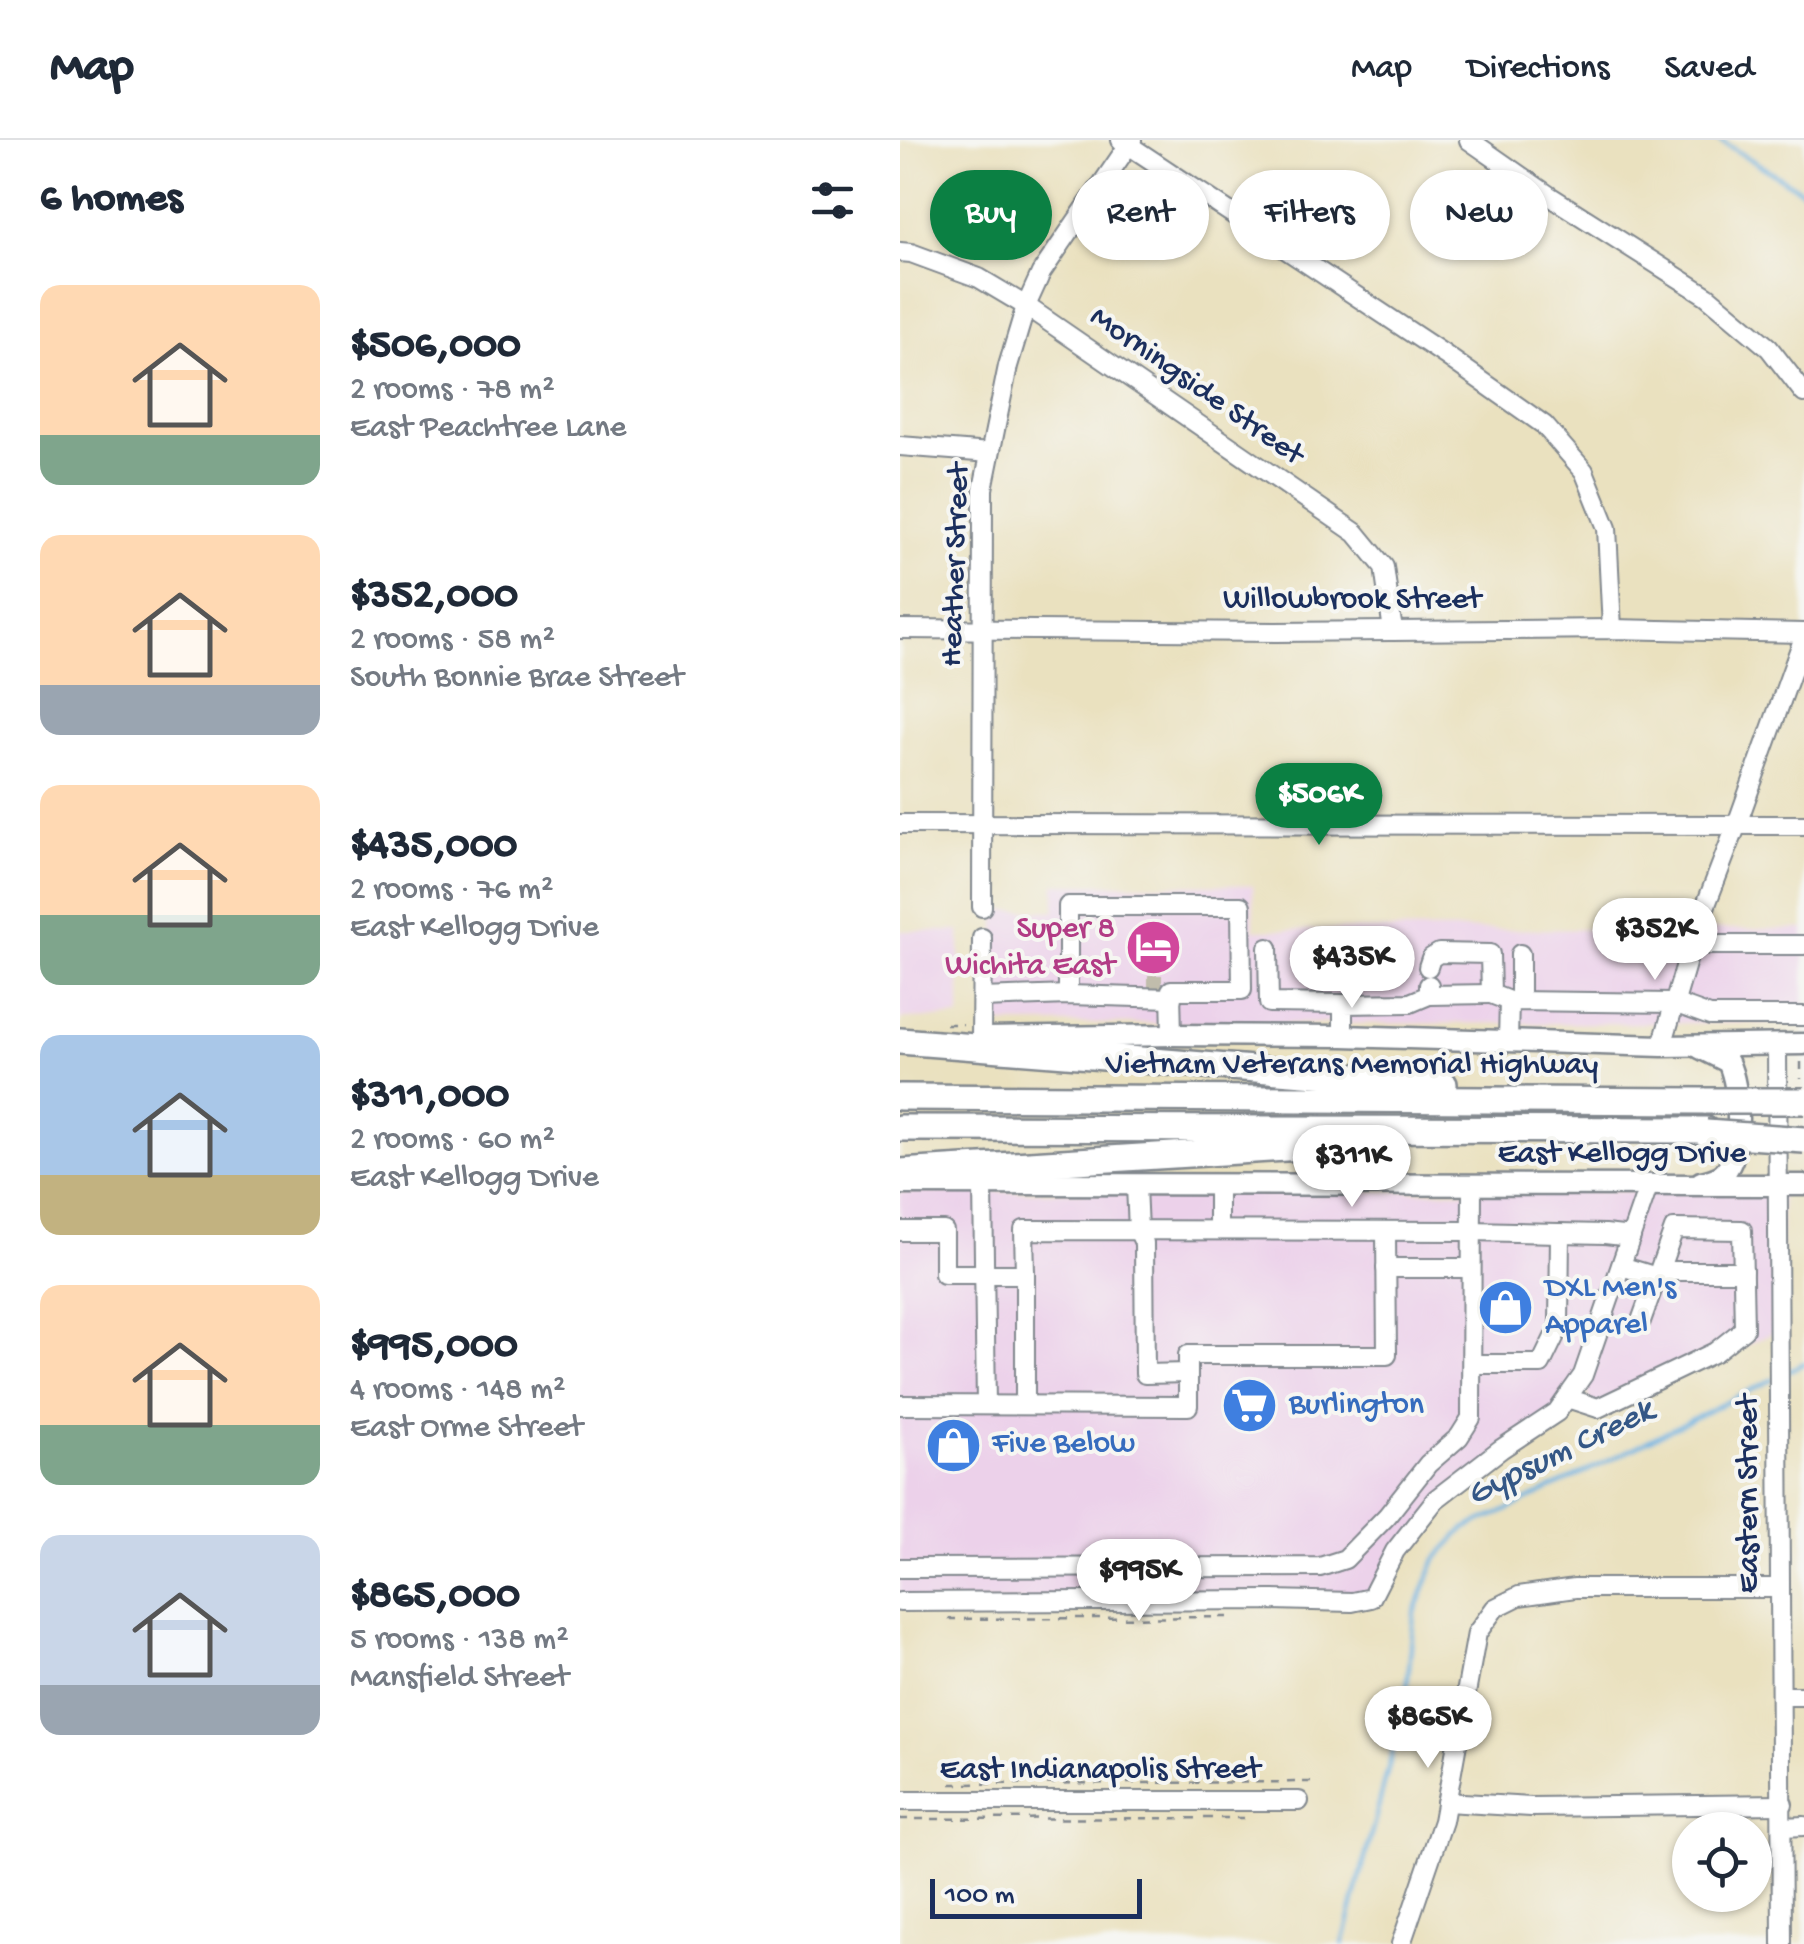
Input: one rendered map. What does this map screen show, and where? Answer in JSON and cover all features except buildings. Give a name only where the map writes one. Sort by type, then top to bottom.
[{"type":"highway","points":[[900,1039],[1638,1100]]},
{"type":"highway","name":"Vietnam Veterans Memorial Highway","points":[[900,1098],[1804,1101]]},
{"type":"highway","name":"Vietnam Veterans Memorial Highway","points":[[900,1128],[1804,1130]]},
{"type":"highway","points":[[900,1172],[1574,1130]]},
{"type":"highway","points":[[1706,1132],[1804,1140]]},
{"type":"main road","points":[[900,1039],[1172,1035],[1662,1046],[1804,1044]]},
{"type":"main road","points":[[1690,1045],[1728,1062],[1738,1096],[1733,1156],[1718,1178],[1694,1184]]},
{"type":"main road","name":"East Kellogg Drive","points":[[900,1184],[1804,1185]]},
{"type":"street","points":[[1469,140],[1706,296],[1769,348],[1804,392]]},
{"type":"street","points":[[1127,142],[1544,426],[1584,471],[1607,528],[1612,629]]},
{"type":"street","name":"Heather Street","points":[[982,907],[984,489],[990,453],[1008,366],[1026,306],[1041,273],[1127,142]]},
{"type":"street","name":"Morningside Street","points":[[900,252],[979,278],[1026,306],[1356,533],[1384,567],[1393,632]]},
{"type":"street","points":[[900,446],[990,453]]},
{"type":"street","name":"Willowbrook Street","points":[[900,630],[1612,629],[1804,635]]},
{"type":"street","points":[[1702,914],[1804,635]]},
{"type":"street","points":[[900,824],[1804,824]]},
{"type":"street","points":[[1068,995],[1068,906],[1241,906],[1242,990],[1136,990],[1131,996]]},
{"type":"street","points":[[1662,1046],[1693,937],[1704,945],[1804,945]]},
{"type":"street","points":[[981,1038],[982,938]]},
{"type":"street","points":[[1268,948],[1270,1004],[1410,1003],[1429,982],[1431,958],[1440,954],[1490,954],[1507,999]]},
{"type":"street","points":[[1508,1040],[1507,999],[1520,954]]},
{"type":"street","points":[[1429,982],[1507,999],[1674,1003],[1710,1016],[1804,1016]]},
{"type":"street","points":[[982,998],[1131,996],[1163,989]]},
{"type":"street","points":[[1163,989],[1172,1035]]},
{"type":"street","points":[[1343,1004],[1343,1036]]},
{"type":"street","name":"Eastern Street","points":[[1777,1044],[1782,1944]]},
{"type":"street","points":[[900,1602],[1352,1602],[1371,1598],[1395,1550],[1436,1498],[1557,1412],[1583,1375],[1650,1184]]},
{"type":"street","points":[[1218,1185],[1218,1230]]},
{"type":"street","points":[[900,1568],[1320,1567],[1345,1559],[1428,1464],[1459,1437],[1471,1418],[1472,1185]]},
{"type":"street","points":[[984,1186],[986,1405]]},
{"type":"street","points":[[1136,1186],[1138,1230],[1144,1243],[1145,1374],[1188,1374]]},
{"type":"street","points":[[1566,1398],[1598,1408],[1715,1352],[1744,1329],[1742,1230],[1674,1229],[1641,1321]]},
{"type":"street","points":[[900,1230],[944,1231],[944,1274],[1024,1274]]},
{"type":"street","points":[[1025,1405],[1024,1230],[1471,1231],[1631,1237]]},
{"type":"street","points":[[900,1405],[1188,1406],[1188,1355],[1387,1355],[1386,1231]]},
{"type":"street","points":[[1472,1364],[1541,1364],[1559,1327],[1560,1233]]},
{"type":"street","points":[[1620,1266],[1658,1274],[1778,1263]]},
{"type":"street","points":[[1386,1268],[1472,1268]]},
{"type":"street","points":[[1401,1944],[1443,1822],[1477,1632],[1495,1608],[1518,1596],[1575,1588],[1780,1588]]},
{"type":"street","points":[[1781,1696],[1804,1696]]},
{"type":"street","name":"East Indianapolis Street","points":[[900,1802],[1300,1800]]},
{"type":"street","points":[[1446,1802],[1531,1807],[1783,1804]]},
{"type":"street","points":[[1783,1827],[1804,1826]]},
{"type":"path","points":[[940,1619],[1229,1618]]},
{"type":"path","points":[[940,1784],[1316,1782]]},
{"type":"path","points":[[900,1818],[1252,1818]]},
{"type":"shaded area","points":[[1055,884],[1253,885],[1254,930],[1804,929],[1804,1023],[991,1024],[997,910],[1055,911]]},
{"type":"shaded area","points":[[900,931],[960,931],[960,1017],[900,1019]]},
{"type":"shaded area","points":[[1781,1191],[1782,1329],[1593,1416],[1586,1384],[1561,1419],[1439,1506],[1379,1598],[900,1603],[900,1192]]},
{"type":"waterway","name":"Gypsum Creek","points":[[1719,140],[1804,192]]},
{"type":"waterway","name":"Gypsum Creek","points":[[1786,1372],[1804,1363]]},
{"type":"waterway","name":"Gypsum Creek","points":[[1343,1944],[1406,1699],[1414,1615],[1436,1559],[1464,1529],[1773,1379]]},
{"type":"tunnel","points":[[1148,984],[1162,984]]},
{"type":"place","name":"Super 8 Wichita East","points":[[1154,948]]},
{"type":"place","name":"DXL Men's Apparel","points":[[1506,1307]]},
{"type":"place","name":"Burlington","points":[[1250,1406]]},
{"type":"place","name":"Five Below","points":[[953,1445]]}]
